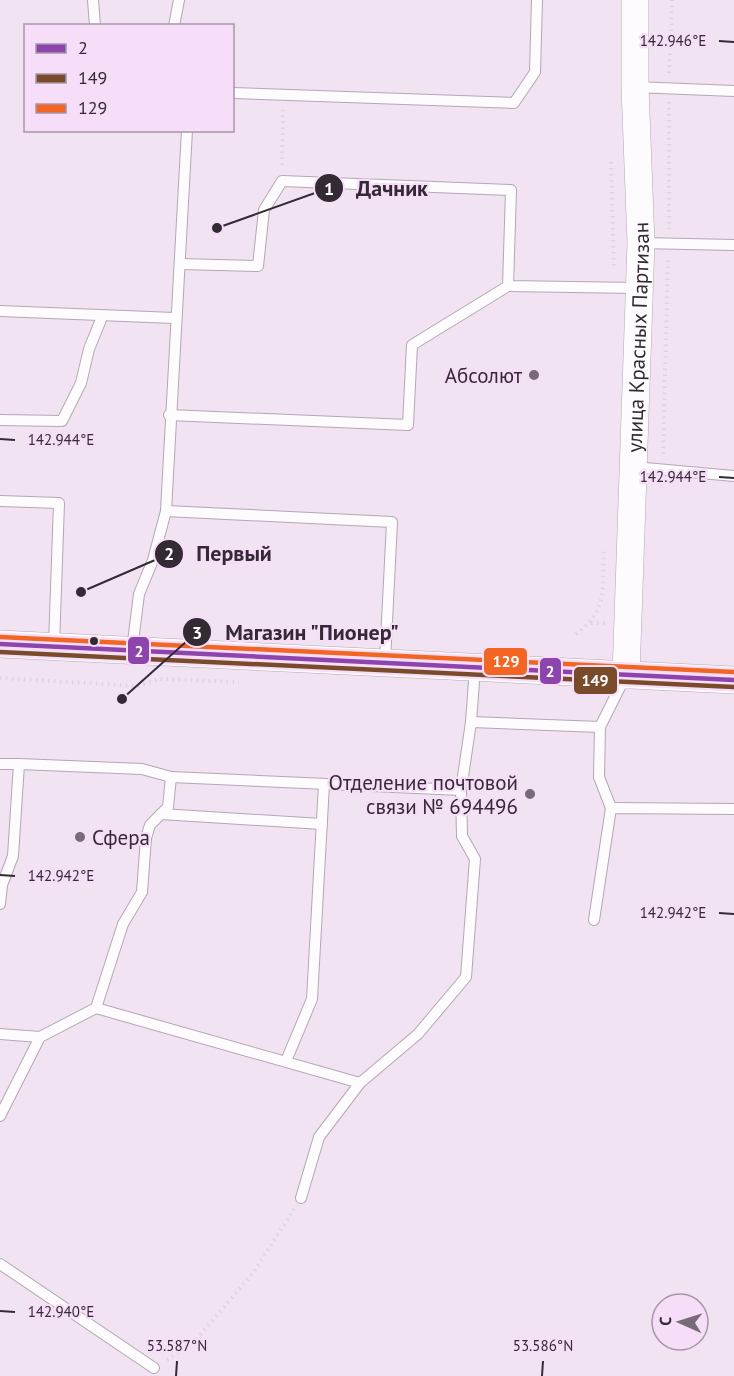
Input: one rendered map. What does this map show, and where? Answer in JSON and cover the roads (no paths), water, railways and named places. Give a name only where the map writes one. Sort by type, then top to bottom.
[{"type":"street","name":"улица Красных Партизан","points":[[626,675],[634,467],[626,287],[641,243],[635,87],[635,0]]},
{"type":"street","points":[[0,644],[734,681]]},
{"type":"lane","points":[[93,0],[95,24]]},
{"type":"lane","points":[[174,24],[179,0]]},
{"type":"lane","points":[[234,93],[514,103],[535,72],[537,0]]},
{"type":"lane","points":[[635,87],[734,91]]},
{"type":"lane","points":[[132,651],[139,594],[153,560],[166,511],[174,318],[180,264],[186,132]]},
{"type":"lane","points":[[180,264],[258,266],[264,210],[282,181],[511,190],[508,286]]},
{"type":"lane","points":[[641,243],[734,245]]},
{"type":"lane","points":[[169,415],[408,425],[412,345],[508,286],[626,287]]},
{"type":"lane","points":[[0,311],[102,317],[174,318]]},
{"type":"lane","points":[[0,420],[63,421],[81,383],[89,349],[102,317]]},
{"type":"lane","points":[[634,467],[734,476]]},
{"type":"lane","points":[[0,501],[59,503],[54,647]]},
{"type":"lane","points":[[166,511],[392,522],[385,663]]},
{"type":"lane","points":[[301,1198],[320,1137],[360,1083],[418,1034],[466,977],[475,859],[462,836],[461,790],[471,722],[475,668]]},
{"type":"lane","points":[[594,920],[611,808],[599,777],[600,727],[626,675]]},
{"type":"lane","points":[[471,722],[600,727]]},
{"type":"lane","points":[[0,764],[142,769],[171,777],[461,790]]},
{"type":"lane","points":[[0,904],[2,885],[13,856],[19,765]]},
{"type":"lane","points":[[96,1008],[123,924],[142,892],[146,838],[150,825],[168,807],[171,777]]},
{"type":"lane","points":[[286,1061],[312,999],[324,784]]},
{"type":"lane","points":[[611,808],[734,809]]},
{"type":"lane","points":[[161,814],[322,824]]},
{"type":"lane","points":[[0,1034],[40,1037],[96,1008],[360,1083]]},
{"type":"lane","points":[[0,1116],[40,1037]]},
{"type":"lane","points":[[0,1264],[153,1368]]},
{"type":"place","name":"Дачник","points":[[217,228]]},
{"type":"place","name":"Абсолют","points":[[534,375]]},
{"type":"place","name":"Первый","points":[[81,592]]},
{"type":"place","name":"Магазин \"Пионер\"","points":[[122,699]]},
{"type":"place","name":"Отделение почтовой связи № 694496","points":[[530,794]]},
{"type":"place","name":"Сфера","points":[[80,837]]}]
